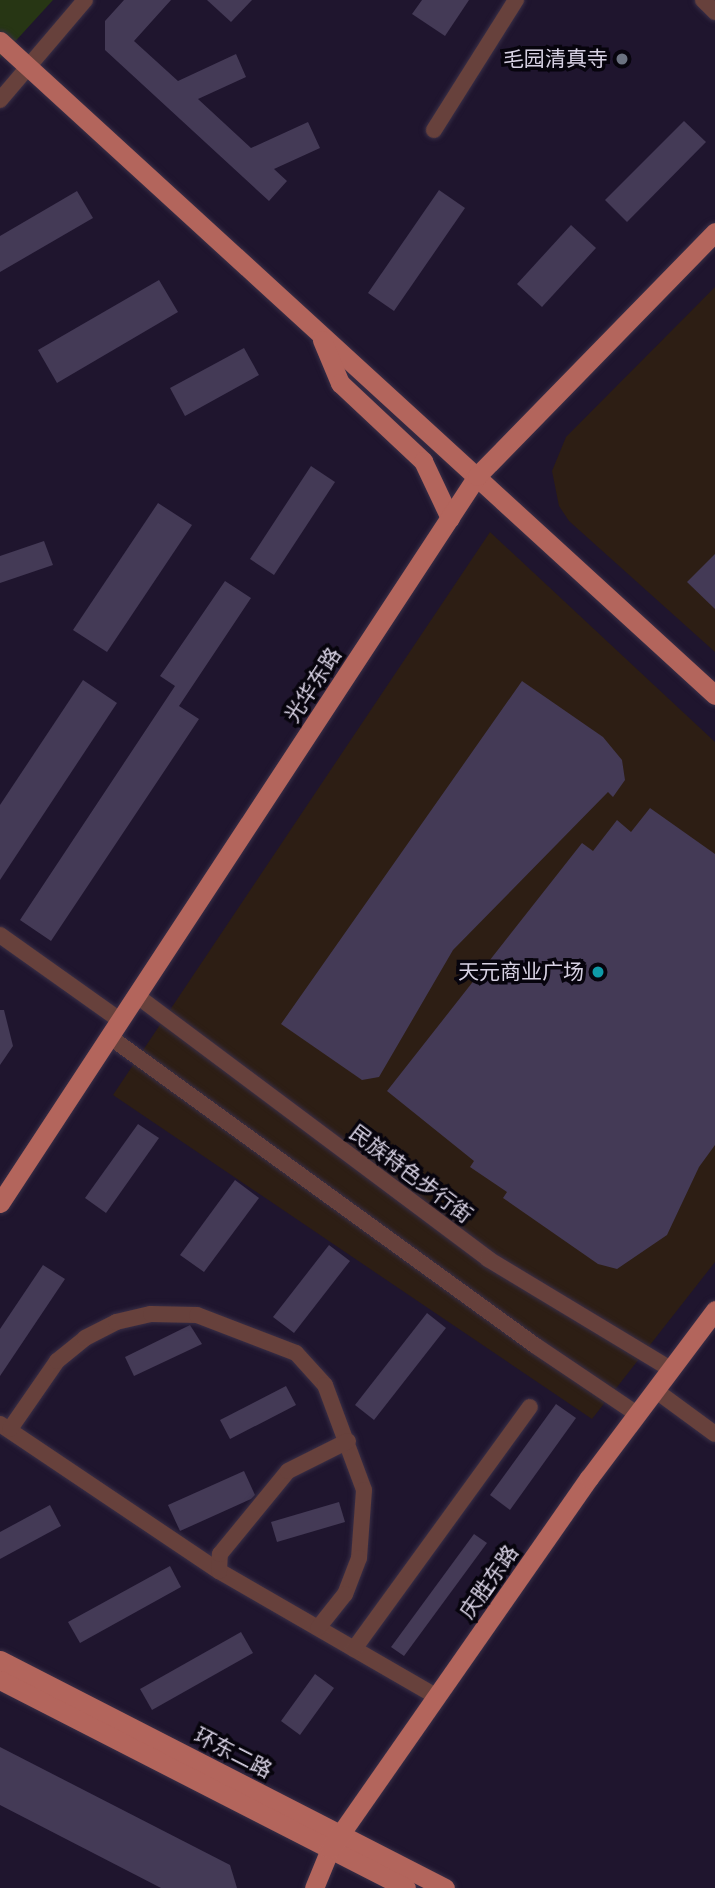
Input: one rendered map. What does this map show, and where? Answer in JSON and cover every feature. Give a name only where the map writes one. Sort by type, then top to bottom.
[{"type":"main road","points":[[0,41],[715,695]]},
{"type":"main road","name":"光华东路","points":[[0,1203],[477,476],[715,232]]},
{"type":"main road","points":[[319,332],[340,383],[423,461],[450,518]]},
{"type":"main road","name":"庆胜东路","points":[[314,1888],[335,1842],[637,1414],[715,1310]]},
{"type":"main road","name":"环东二路","points":[[0,1660],[335,1842],[406,1888]]},
{"type":"main road","name":"环东二路","points":[[0,1679],[335,1842],[446,1888]]},
{"type":"street","points":[[0,100],[85,0]]},
{"type":"street","points":[[433,130],[516,0]]},
{"type":"street","points":[[703,0],[715,12]]},
{"type":"street","points":[[0,935],[115,1029],[536,1346],[637,1414]]},
{"type":"street","name":"民族特色步行街","points":[[137,996],[488,1259],[670,1369]]},
{"type":"street","points":[[318,1628],[345,1594],[359,1558],[364,1490],[325,1385],[296,1353],[197,1315],[151,1314],[116,1322],[85,1338],[57,1361],[5,1426],[219,1571],[354,1649],[438,1697]]},
{"type":"street","points":[[655,1390],[715,1434]]},
{"type":"street","points":[[354,1649],[530,1406]]},
{"type":"street","points":[[219,1571],[220,1554],[288,1471],[348,1441]]},
{"type":"shaded area","points":[[715,287],[715,652],[569,521],[559,506],[552,471],[566,437]]},
{"type":"shaded area","points":[[490,532],[715,742],[715,1262],[592,1419],[113,1095]]},
{"type":"green space","points":[[0,0],[53,0],[0,58]]},
{"type":"building","points":[[124,0],[171,0],[134,41],[178,81],[236,54],[246,77],[198,99],[251,148],[308,122],[320,148],[274,169],[287,181],[269,201],[105,50],[105,21]]},
{"type":"building","points":[[207,0],[252,0],[231,22]]},
{"type":"building","points":[[422,0],[469,0],[445,36],[412,14]]},
{"type":"building","points":[[684,121],[706,142],[627,222],[605,200]]},
{"type":"building","points":[[439,190],[465,208],[394,311],[368,293]]},
{"type":"building","points":[[77,191],[93,218],[0,272],[0,236]]},
{"type":"building","points":[[571,225],[596,248],[542,307],[517,284]]},
{"type":"building","points":[[159,280],[178,312],[57,383],[38,350]]},
{"type":"building","points":[[244,348],[259,375],[185,416],[170,388]]},
{"type":"building","points":[[311,466],[335,482],[274,575],[250,559]]},
{"type":"building","points":[[158,503],[192,525],[107,652],[73,630]]},
{"type":"building","points":[[44,541],[53,565],[0,583],[0,556]]},
{"type":"building","points":[[715,554],[715,609],[687,582]]},
{"type":"building","points":[[225,581],[251,598],[179,706],[199,719],[51,941],[20,920],[175,686],[160,676]]},
{"type":"building","points":[[83,680],[117,703],[0,880],[0,805]]},
{"type":"building","points":[[522,681],[603,737],[622,760],[625,780],[613,797],[608,792],[453,950],[379,1077],[362,1080],[281,1024]]},
{"type":"building","name":"天元商业广场","points":[[650,808],[715,854],[715,1145],[699,1167],[667,1235],[617,1269],[598,1264],[503,1198],[507,1192],[470,1167],[474,1161],[387,1091],[582,843],[593,851],[617,820],[631,832]]},
{"type":"building","points":[[0,1010],[4,1010],[13,1046],[0,1065]]},
{"type":"building","points":[[138,1124],[159,1138],[106,1213],[85,1198]]},
{"type":"building","points":[[235,1180],[259,1198],[204,1272],[180,1255]]},
{"type":"building","points":[[329,1245],[350,1261],[294,1333],[273,1317]]},
{"type":"building","points":[[43,1265],[65,1279],[0,1376],[0,1329]]},
{"type":"building","points":[[427,1313],[446,1328],[374,1420],[355,1405]]},
{"type":"building","points":[[190,1325],[202,1344],[134,1376],[125,1357]]},
{"type":"building","points":[[286,1386],[296,1405],[230,1439],[220,1420]]},
{"type":"building","points":[[556,1404],[576,1418],[510,1510],[490,1495]]},
{"type":"building","points":[[244,1471],[255,1495],[251,1499],[180,1531],[168,1505]]},
{"type":"building","points":[[339,1502],[345,1522],[277,1542],[271,1522]]},
{"type":"building","points":[[50,1505],[61,1526],[0,1559],[0,1532]]},
{"type":"building","points":[[474,1534],[487,1543],[404,1656],[391,1647]]},
{"type":"building","points":[[170,1566],[181,1587],[80,1643],[68,1622]]},
{"type":"building","points":[[241,1632],[253,1653],[152,1710],[140,1689]]},
{"type":"building","points":[[315,1674],[334,1688],[300,1735],[281,1721]]},
{"type":"building","points":[[0,1747],[230,1865],[237,1888],[161,1888],[0,1805]]},
{"type":"place","name":"毛园清真寺","points":[[622,59]]},
{"type":"place","name":"天元商业广场","points":[[598,972]]}]
